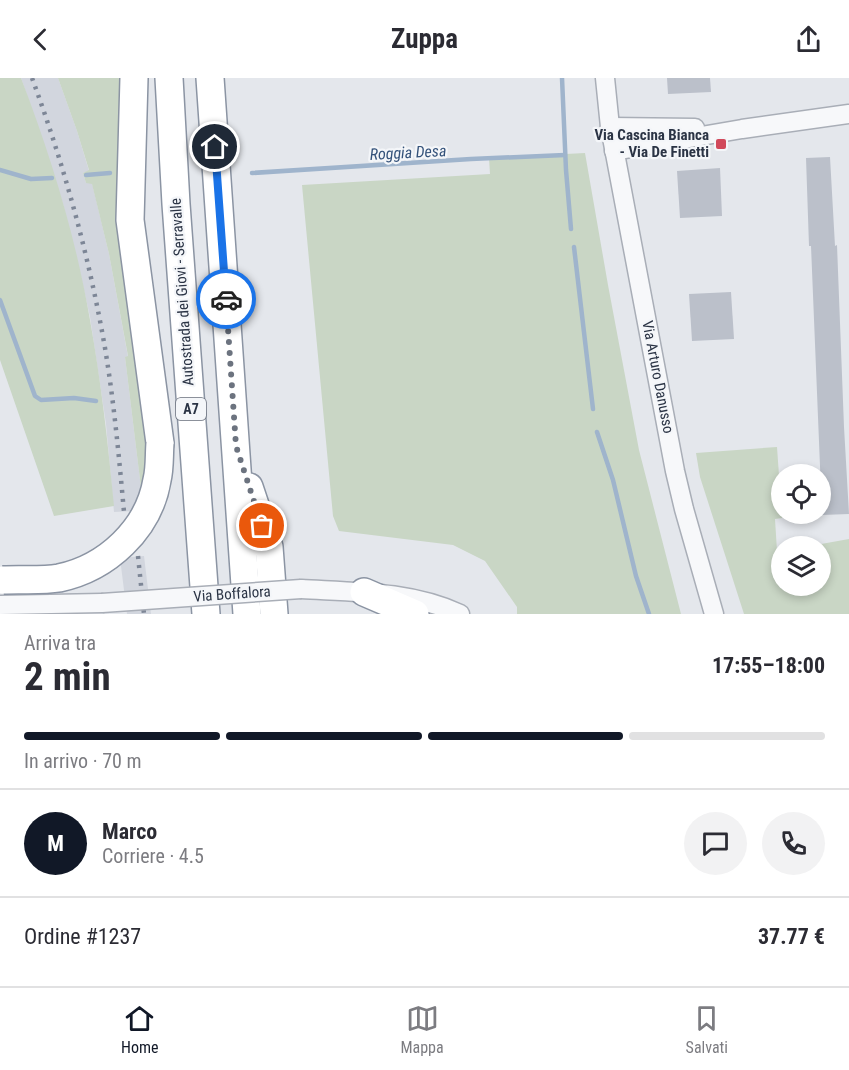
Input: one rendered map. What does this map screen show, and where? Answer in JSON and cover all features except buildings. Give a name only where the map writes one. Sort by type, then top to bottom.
[{"type":"highway","points":[[1,588],[58,578],[88,569],[117,550],[148,512],[158,480],[160,443],[130,220],[134,78]]},
{"type":"highway","points":[[149,78],[176,204]]},
{"type":"highway","name":"Autostrada dei Giovi - Serravalle","points":[[169,78],[206,614]]},
{"type":"highway","points":[[210,78],[247,614]]},
{"type":"highway","points":[[236,446],[269,547],[274,614]]},
{"type":"highway","points":[[364,592],[415,614]]},
{"type":"street","name":"Via Arturo Danusso","points":[[605,78],[614,151],[675,471],[714,609]]},
{"type":"street","points":[[614,151],[742,129],[849,114]]},
{"type":"street","points":[[610,127],[742,129]]},
{"type":"street","name":"Via Boffalora","points":[[1,588],[102,603],[301,589],[364,592],[409,597],[460,614]]},
{"type":"shaded area","points":[[21,78],[58,78],[89,171],[83,173],[86,183],[92,183],[109,254],[128,357],[125,357],[141,488],[134,511],[114,512],[106,424],[90,317],[63,204]]},
{"type":"shaded area","points":[[144,556],[151,614],[127,614],[120,558]]},
{"type":"green space","points":[[0,78],[21,78],[52,167],[70,228],[94,343],[114,506],[54,516],[0,360]]},
{"type":"green space","points":[[58,78],[119,78],[138,353],[149,472],[141,488],[125,357],[128,356],[109,254],[92,184],[86,183],[83,173],[89,170]]},
{"type":"green space","points":[[585,153],[639,450],[681,614],[517,614],[517,607],[485,561],[453,545],[339,531],[333,516],[302,185],[490,174],[489,158]]},
{"type":"green space","points":[[777,447],[778,464],[771,464],[771,524],[775,524],[776,536],[771,536],[771,596],[831,596],[831,542],[849,539],[849,614],[744,614],[700,477],[696,453]]},
{"type":"waterway","name":"Roggia Desa","points":[[562,78],[571,229]]},
{"type":"waterway","name":"Roggia Desa","points":[[252,173],[565,155]]},
{"type":"waterway","name":"Roggia Desa","points":[[0,170],[31,179],[52,178]]},
{"type":"waterway","name":"Roggia Desa","points":[[86,175],[110,173]]},
{"type":"waterway","name":"Roggia Desa","points":[[574,247],[593,409]]},
{"type":"waterway","points":[[0,300],[35,396],[41,400],[74,398],[96,401]]},
{"type":"waterway","name":"Roggia Desa","points":[[597,432],[613,480],[636,576],[649,614]]},
{"type":"railway","points":[[32,78],[65,177],[91,279],[111,389],[124,512]]},
{"type":"railway","points":[[138,556],[144,614]]},
{"type":"way so far","points":[[226,299],[236,446],[262,526]]},
{"type":"place","name":"Via Cascina Bianca - Via De Finetti","points":[[721,144]]},
{"type":"route","points":[[215,147],[226,299]]}]
